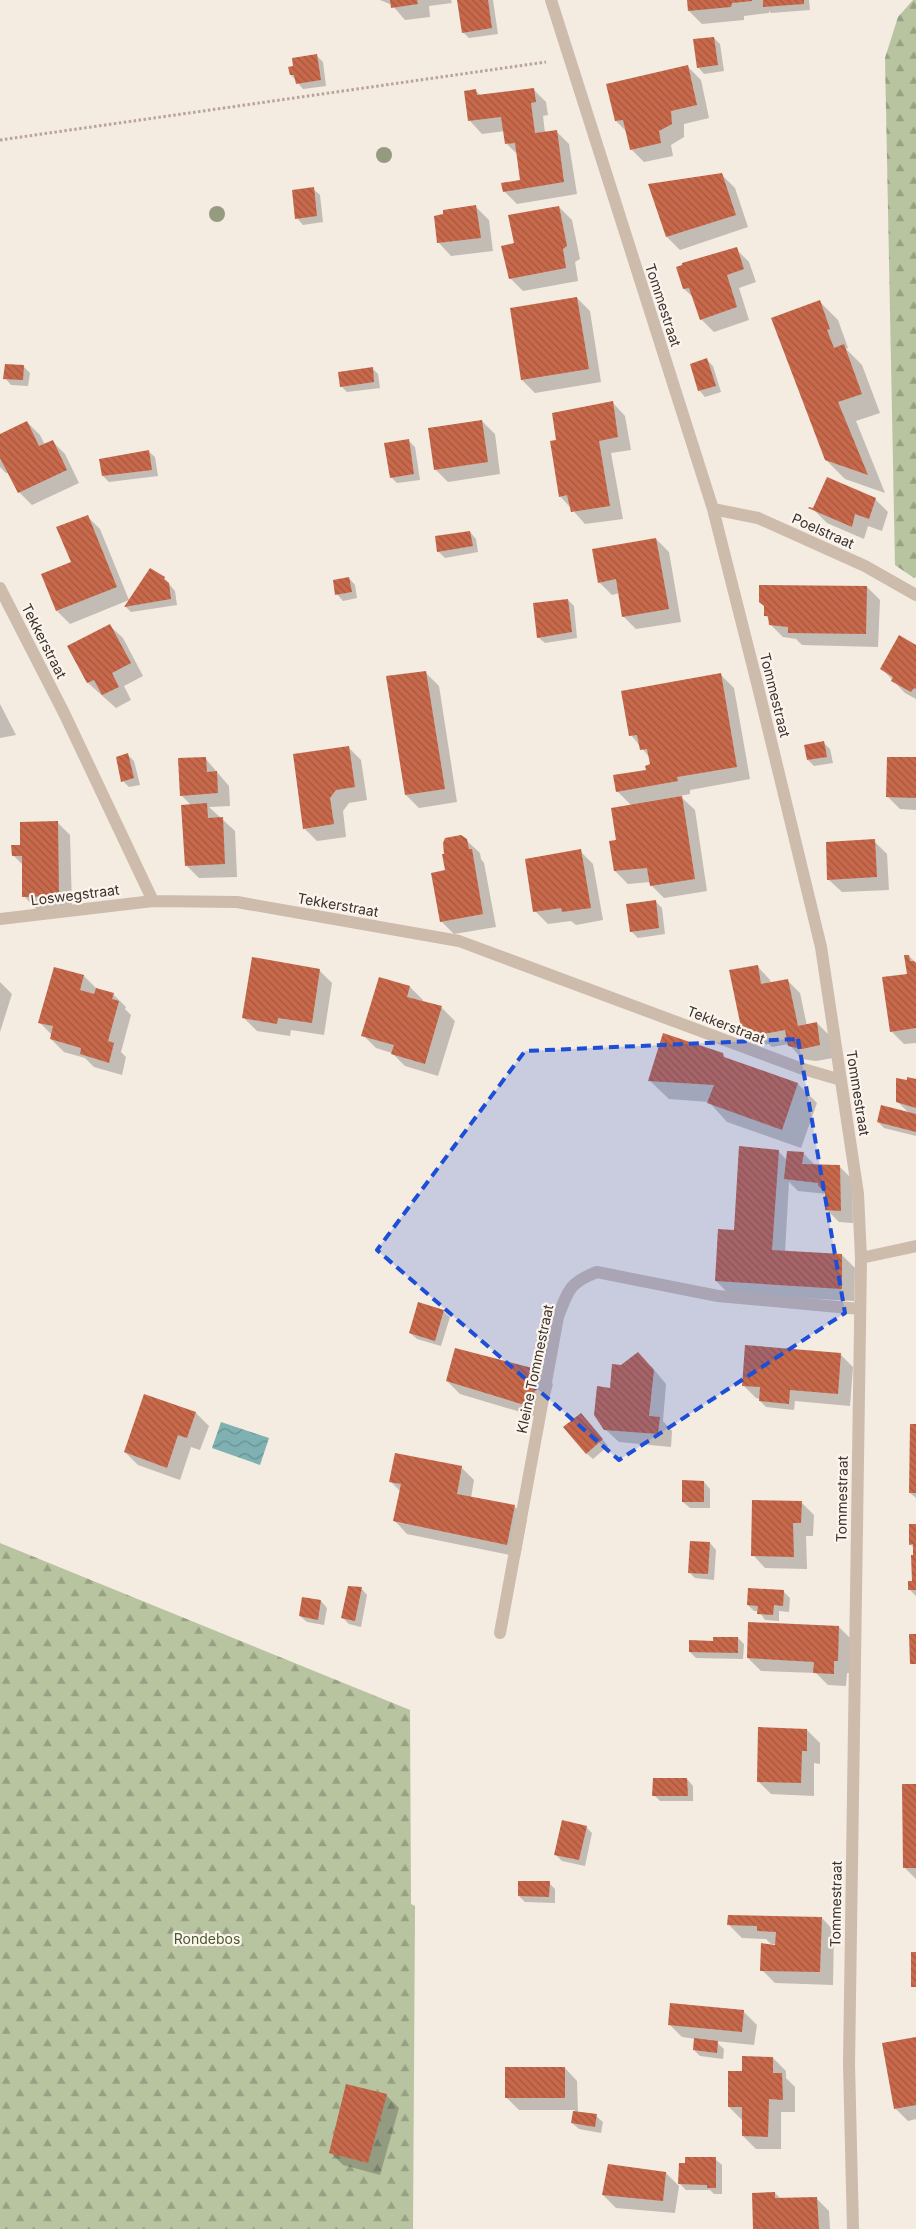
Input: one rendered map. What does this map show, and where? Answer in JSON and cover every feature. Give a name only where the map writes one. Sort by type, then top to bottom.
[{"type":"street","name":"Tommestraat","points":[[551,0],[713,509],[821,947],[858,1194],[860,1310],[849,2064],[853,2229]]},
{"type":"street","name":"Poelstraat","points":[[713,509],[758,518],[865,566],[916,595]]},
{"type":"street","name":"Tekkerstraat","points":[[0,588],[64,713],[153,901],[237,902],[459,941],[800,1068],[841,1080]]},
{"type":"street","name":"Loswegstraat","points":[[0,919],[153,901]]},
{"type":"street","points":[[860,1258],[916,1246]]},
{"type":"street","name":"Kleine Tommestraat","points":[[500,1633],[558,1316],[566,1294],[579,1279],[597,1272],[718,1296],[860,1310]]},
{"type":"path","points":[[0,140],[459,73],[570,59]]},
{"type":"highlighted area","points":[[798,1039],[845,1313],[619,1460],[377,1250],[525,1051]]},
{"type":"green space","points":[[913,0],[916,0],[916,577],[914,578],[895,565],[885,58],[898,17]]},
{"type":"green space","name":"Rondebos","points":[[0,1543],[410,1710],[411,1904],[415,1906],[413,2229],[0,2229]]},
{"type":"water","points":[[221,1422],[269,1438],[260,1465],[212,1448]]},
{"type":"building","points":[[390,0],[417,0],[418,4],[391,8]]},
{"type":"building","points":[[457,0],[488,0],[492,28],[462,33]]},
{"type":"building","points":[[687,0],[752,1],[732,3],[731,7],[688,11]]},
{"type":"building","points":[[763,0],[804,0],[804,4],[763,7]]},
{"type":"building","points":[[714,37],[718,65],[697,68],[693,39]]},
{"type":"building","points":[[317,54],[321,80],[296,84],[294,75],[290,75],[288,67],[293,66],[292,58]]},
{"type":"building","points":[[688,65],[697,105],[671,111],[672,124],[659,131],[661,143],[630,150],[623,120],[615,121],[606,84]]},
{"type":"building","points":[[534,88],[536,102],[531,103],[535,133],[557,130],[564,182],[503,192],[501,183],[520,180],[515,143],[505,144],[501,117],[468,121],[464,91],[476,89],[477,95]]},
{"type":"building","points":[[722,173],[736,215],[666,237],[648,184]]},
{"type":"building","points":[[314,187],[317,216],[295,219],[292,190]]},
{"type":"building","points":[[476,205],[481,238],[437,243],[434,216],[443,214],[443,210]]},
{"type":"building","points":[[559,206],[567,246],[563,249],[566,268],[509,279],[501,246],[514,243],[508,215]]},
{"type":"building","points":[[737,247],[744,269],[727,275],[737,307],[700,320],[689,288],[683,289],[676,267],[682,265],[682,263]]},
{"type":"building","points":[[577,297],[589,369],[521,380],[510,308]]},
{"type":"building","points":[[820,300],[830,329],[827,330],[834,348],[844,344],[862,394],[838,402],[868,475],[825,460],[771,318]]},
{"type":"building","points":[[707,358],[716,386],[698,391],[690,364]]},
{"type":"building","points":[[5,364],[24,365],[23,380],[3,379]]},
{"type":"building","points":[[373,367],[374,382],[340,387],[338,372]]},
{"type":"building","points":[[613,401],[618,437],[599,441],[610,506],[571,512],[567,495],[559,497],[550,441],[556,440],[552,413]]},
{"type":"building","points":[[482,420],[488,462],[434,470],[428,428]]},
{"type":"building","points":[[27,421],[39,446],[53,440],[67,470],[18,493],[0,458],[0,434]]},
{"type":"building","points":[[409,439],[414,474],[390,478],[384,443]]},
{"type":"building","points":[[149,450],[152,470],[102,476],[99,459]]},
{"type":"building","points":[[827,477],[876,498],[869,519],[855,514],[852,527],[808,508],[813,508]]},
{"type":"building","points":[[88,515],[117,587],[56,611],[41,574],[71,562],[56,527]]},
{"type":"building","points":[[470,531],[473,546],[437,552],[435,536]]},
{"type":"building","points":[[656,538],[669,609],[622,617],[616,579],[598,583],[592,549]]},
{"type":"building","points":[[150,568],[165,577],[164,579],[169,583],[171,599],[124,607]]},
{"type":"building","points":[[349,577],[352,592],[335,595],[333,580]]},
{"type":"building","points":[[759,585],[867,586],[866,634],[788,633],[788,627],[769,625],[768,616],[764,616],[764,606],[759,602]]},
{"type":"building","points":[[568,599],[572,632],[537,638],[533,603]]},
{"type":"building","points":[[110,624],[131,663],[112,673],[119,687],[102,695],[94,680],[87,683],[67,646]]},
{"type":"building","points":[[899,635],[916,645],[916,689],[914,688],[911,692],[891,681],[893,677],[880,669]]},
{"type":"building","points":[[426,671],[445,789],[405,795],[386,676]]},
{"type":"building","points":[[721,673],[737,767],[677,777],[678,781],[616,792],[613,775],[646,770],[645,766],[650,764],[647,749],[640,750],[637,735],[629,736],[621,691]]},
{"type":"building","points":[[824,741],[827,757],[807,760],[804,745]]},
{"type":"building","points":[[349,746],[355,787],[336,790],[330,798],[334,824],[303,829],[293,754]]},
{"type":"building","points":[[128,753],[134,778],[121,782],[116,757]]},
{"type":"building","points":[[206,757],[207,772],[217,771],[218,793],[180,796],[178,758]]},
{"type":"building","points":[[887,757],[916,757],[916,798],[886,797]]},
{"type":"building","points":[[682,796],[695,879],[650,886],[647,868],[614,871],[609,841],[616,840],[611,808]]},
{"type":"building","points":[[207,803],[208,818],[223,817],[225,864],[185,866],[181,805]]},
{"type":"building","points":[[58,821],[59,896],[22,897],[22,856],[12,856],[11,845],[20,845],[20,822]]},
{"type":"building","points":[[461,835],[467,839],[469,849],[472,849],[483,914],[440,922],[431,873],[445,870],[442,854],[444,854],[443,843],[445,838]]},
{"type":"building","points":[[875,839],[877,877],[827,880],[826,842]]},
{"type":"building","points":[[581,849],[591,908],[562,912],[561,908],[533,912],[525,859]]},
{"type":"building","points":[[656,900],[659,928],[630,932],[626,904]]},
{"type":"building","points":[[904,955],[909,955],[910,961],[916,963],[916,1028],[890,1032],[882,977],[907,974]]},
{"type":"building","points":[[252,957],[320,969],[312,1023],[278,1018],[277,1024],[242,1018]]},
{"type":"building","points":[[758,965],[761,984],[788,979],[798,1026],[817,1022],[820,1045],[802,1049],[788,1046],[785,1030],[758,1035],[757,1031],[742,1032],[729,970]]},
{"type":"building","points":[[54,967],[84,975],[80,990],[94,994],[96,988],[114,993],[112,999],[119,1001],[108,1041],[114,1043],[109,1063],[80,1054],[81,1048],[50,1039],[53,1026],[38,1023]]},
{"type":"building","points":[[379,977],[410,986],[407,997],[442,1006],[425,1064],[391,1054],[394,1045],[361,1036]]},
{"type":"building","points":[[663,1033],[723,1053],[724,1057],[798,1083],[782,1130],[707,1103],[714,1085],[648,1081]]},
{"type":"building","points":[[907,1077],[916,1079],[916,1108],[896,1102],[896,1078],[907,1080]]},
{"type":"building","points":[[881,1105],[916,1114],[916,1132],[877,1122]]},
{"type":"building","points":[[739,1146],[779,1150],[772,1250],[842,1254],[842,1289],[715,1281],[718,1229],[734,1230]]},
{"type":"building","points":[[787,1151],[804,1152],[802,1164],[840,1165],[841,1211],[825,1210],[825,1193],[818,1183],[784,1179]]},
{"type":"building","points":[[418,1302],[444,1310],[435,1341],[409,1333]]},
{"type":"building","points":[[745,1345],[841,1353],[838,1394],[790,1390],[789,1404],[759,1401],[760,1387],[742,1386]]},
{"type":"building","points":[[455,1348],[540,1370],[531,1407],[446,1381]]},
{"type":"building","points":[[638,1352],[654,1370],[649,1416],[660,1417],[658,1434],[604,1430],[594,1415],[597,1386],[610,1388],[612,1364],[621,1365]]},
{"type":"building","points":[[144,1394],[196,1412],[187,1438],[178,1435],[167,1468],[124,1452]]},
{"type":"building","points":[[581,1413],[603,1439],[586,1454],[563,1427]]},
{"type":"building","points":[[910,1424],[916,1424],[916,1493],[909,1493]]},
{"type":"building","points":[[395,1453],[462,1466],[457,1494],[515,1505],[507,1545],[393,1521],[401,1484],[389,1482]]},
{"type":"building","points":[[682,1480],[704,1481],[704,1502],[682,1502]]},
{"type":"building","points":[[752,1500],[802,1501],[801,1523],[793,1523],[794,1557],[751,1556]]},
{"type":"building","points":[[909,1524],[916,1524],[916,1590],[908,1590],[908,1581],[912,1581],[911,1555],[913,1555],[913,1544],[909,1545]]},
{"type":"building","points":[[690,1541],[710,1542],[708,1574],[688,1573]]},
{"type":"building","points":[[348,1586],[362,1587],[355,1621],[341,1618]]},
{"type":"building","points":[[748,1588],[784,1590],[783,1606],[774,1605],[773,1615],[757,1614],[758,1606],[747,1605]]},
{"type":"building","points":[[302,1597],[321,1600],[318,1620],[299,1616]]},
{"type":"building","points":[[748,1622],[839,1626],[838,1661],[834,1661],[834,1674],[813,1673],[814,1662],[747,1658]]},
{"type":"building","points":[[909,1634],[916,1634],[916,1664],[910,1664]]},
{"type":"building","points":[[713,1637],[738,1637],[738,1653],[689,1652],[689,1640],[713,1641]]},
{"type":"building","points":[[758,1727],[807,1729],[807,1751],[802,1751],[801,1783],[757,1782]]},
{"type":"building","points":[[653,1778],[687,1778],[688,1796],[652,1796]]},
{"type":"building","points":[[902,1784],[916,1784],[916,1868],[903,1868]]},
{"type":"building","points":[[562,1820],[587,1826],[579,1860],[554,1855]]},
{"type":"building","points":[[518,1881],[550,1881],[549,1897],[518,1896]]},
{"type":"building","points":[[728,1915],[822,1917],[820,1972],[760,1971],[761,1943],[775,1945],[776,1932],[757,1931],[757,1926],[727,1925]]},
{"type":"building","points":[[911,1952],[916,1952],[916,1987],[911,1987]]},
{"type":"building","points":[[670,2003],[744,2010],[742,2032],[668,2025]]},
{"type":"building","points":[[916,2037],[916,2105],[894,2109],[882,2043]]},
{"type":"building","points":[[694,2038],[718,2041],[717,2053],[693,2050]]},
{"type":"building","points":[[742,2056],[773,2057],[773,2073],[782,2073],[783,2100],[769,2099],[768,2137],[742,2136],[742,2107],[728,2107],[728,2071],[742,2071]]},
{"type":"building","points":[[505,2067],[565,2067],[565,2098],[505,2098]]},
{"type":"building","points":[[346,2084],[387,2094],[368,2163],[329,2153]]},
{"type":"building","points":[[573,2111],[597,2114],[595,2127],[571,2123]]},
{"type":"building","points":[[685,2157],[716,2157],[716,2188],[707,2188],[707,2185],[678,2184],[679,2163],[685,2163]]},
{"type":"building","points":[[608,2164],[666,2172],[663,2201],[602,2195]]},
{"type":"building","points":[[775,2192],[775,2198],[817,2197],[819,2229],[753,2229],[752,2193]]}]
